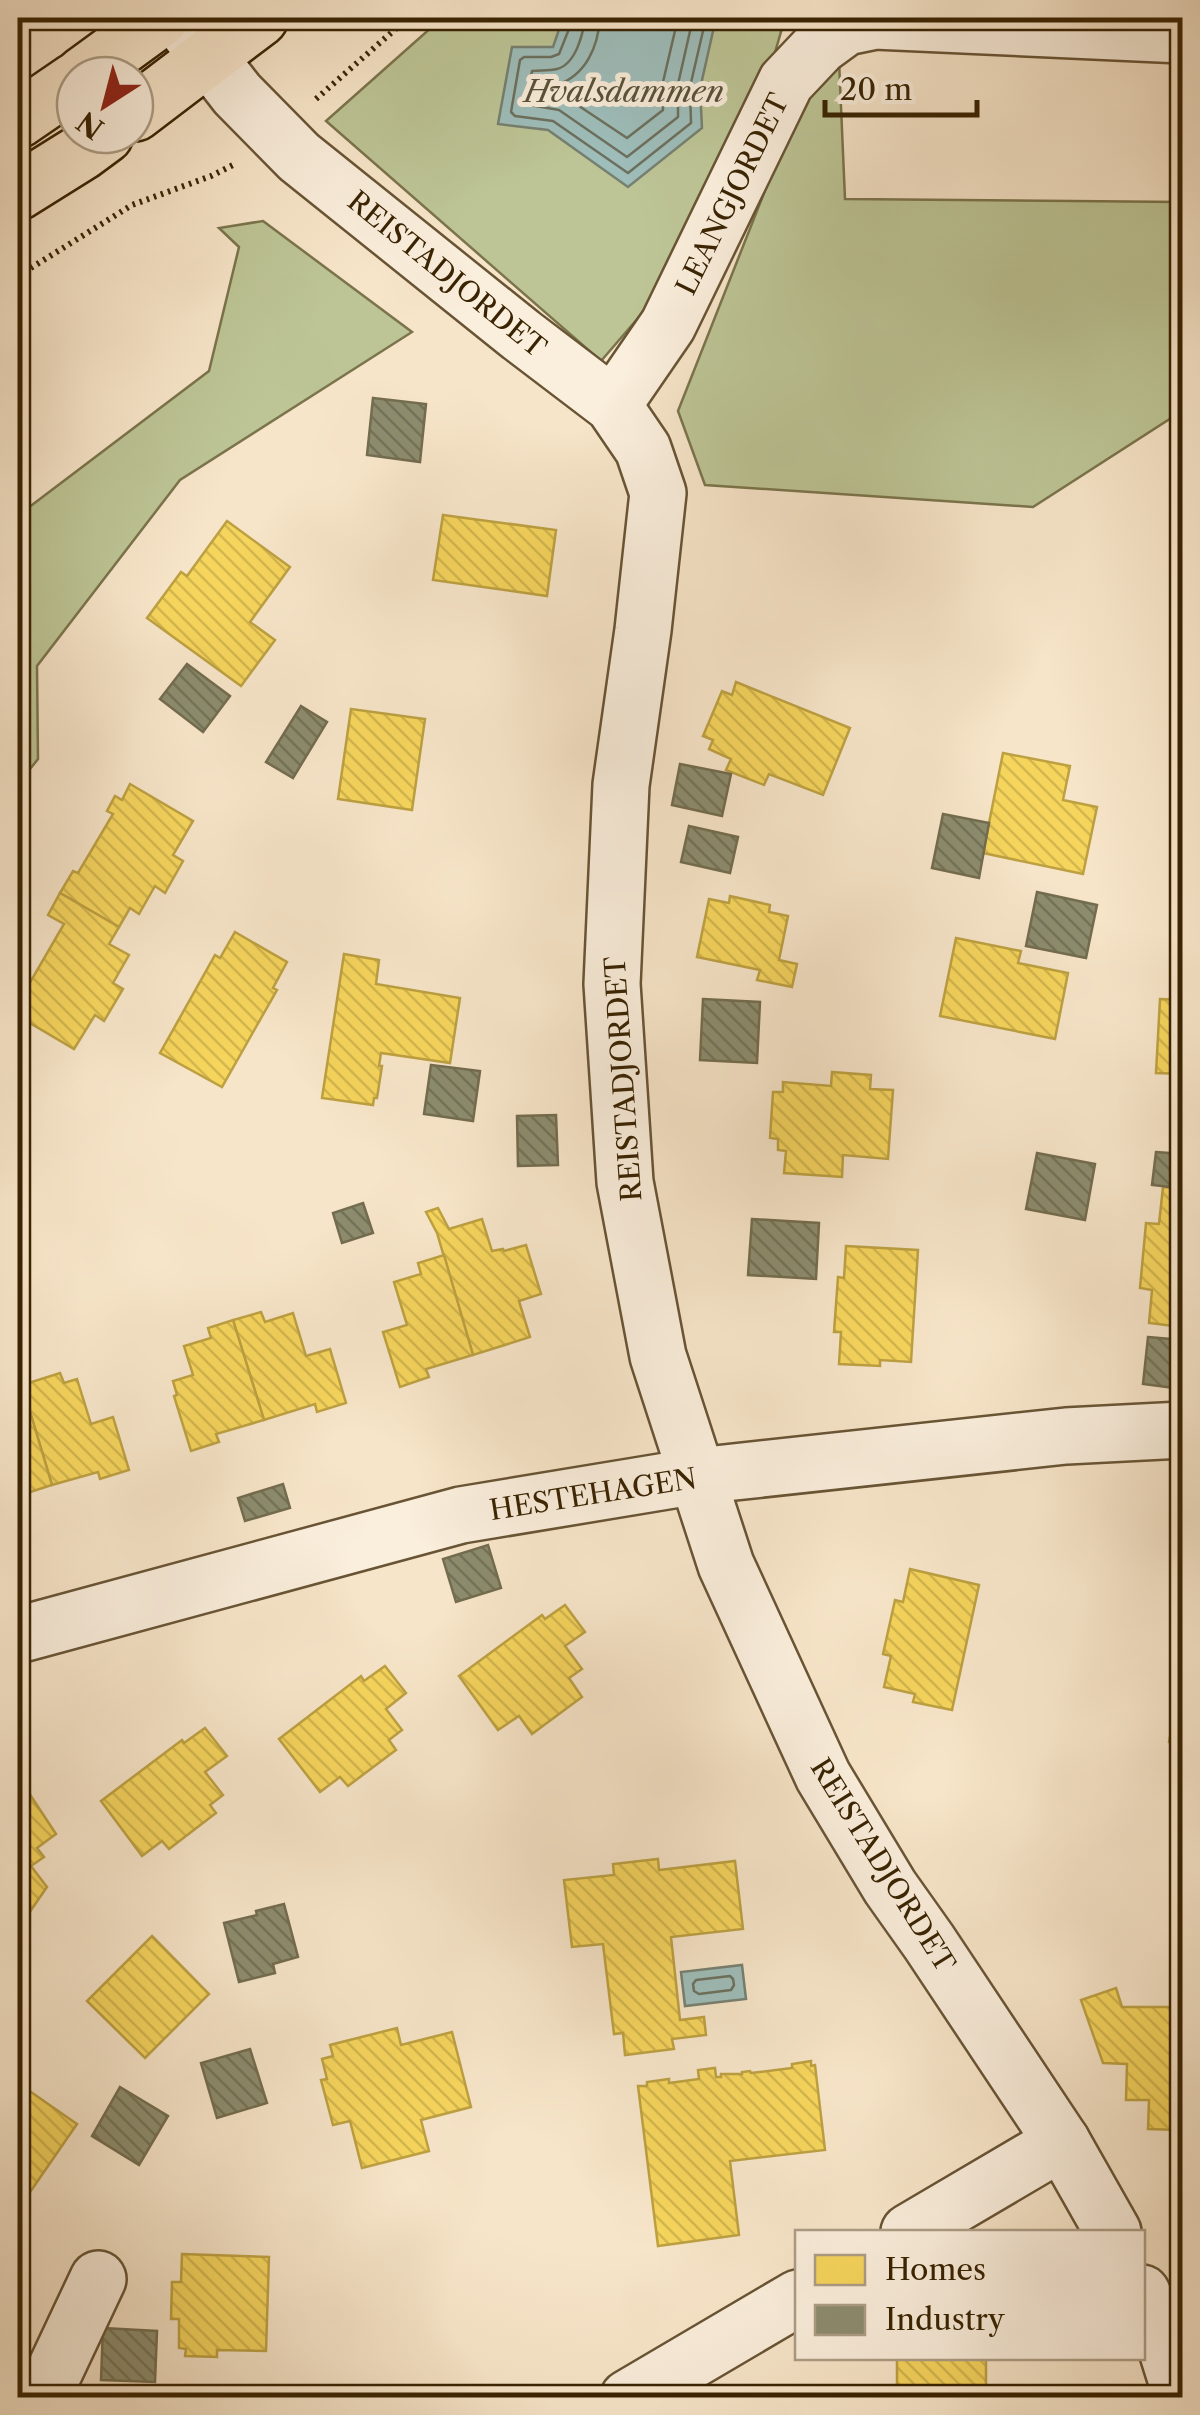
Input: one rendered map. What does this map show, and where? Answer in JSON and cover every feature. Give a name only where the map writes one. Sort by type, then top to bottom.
[{"type":"main road","points":[[111,55],[162,18]]},
{"type":"main road","points":[[155,86],[193,37],[260,18]]},
{"type":"main road","points":[[18,120],[55,95]]},
{"type":"main road","points":[[18,192],[77,155]]},
{"type":"street","name":"LEANGJORDET","points":[[613,405],[668,325],[786,82],[820,46],[846,27],[875,21],[1182,35]]},
{"type":"street","name":"REISTADJORDET","points":[[193,37],[237,94],[299,157],[613,405],[644,449],[658,493],[622,786],[612,984],[625,1182],[658,1356],[726,1565],[823,1776],[890,1887],[1062,2142],[1112,2230]]},
{"type":"street","name":"HESTEHAGEN","points":[[18,1634],[462,1515],[697,1476],[1066,1436],[1182,1430]]},
{"type":"street","points":[[911,2230],[1062,2142]]},
{"type":"street","points":[[42,2398],[98,2279]]},
{"type":"street","points":[[1145,2299],[1174,2343],[1182,2398]]},
{"type":"street","points":[[628,2398],[795,2300]]},
{"type":"path","points":[[316,99],[408,18]]},
{"type":"path","points":[[18,276],[132,206],[237,163]]},
{"type":"green space","points":[[442,18],[785,18],[769,73],[645,310],[601,361],[326,121]]},
{"type":"green space","points":[[839,60],[845,199],[1182,202],[1182,411],[1033,507],[705,485],[678,411],[798,107]]},
{"type":"green space","points":[[263,221],[412,332],[180,480],[37,666],[38,759],[18,784],[18,513],[209,371],[239,247],[219,228]]},
{"type":"water","name":"Hvalsdammen","points":[[563,18],[716,18],[700,89],[702,128],[628,187],[548,130],[498,124],[512,47],[553,47]]},
{"type":"water","points":[[742,1965],[746,1999],[685,2006],[681,1972]]},
{"type":"building: Homes","points":[[443,515],[556,530],[547,596],[433,580]]},
{"type":"building: Homes","points":[[227,521],[290,567],[250,622],[275,640],[241,686],[147,618],[181,572],[187,576]]},
{"type":"building: Homes","points":[[736,682],[850,728],[823,795],[769,774],[764,785],[726,770],[731,759],[709,749],[713,740],[703,736],[722,691],[732,695]]},
{"type":"building: Homes","points":[[351,709],[425,719],[412,810],[338,799]]},
{"type":"building: Homes","points":[[1003,753],[1070,766],[1063,800],[1097,807],[1083,874],[983,853]]},
{"type":"building: Homes","points":[[130,784],[193,821],[173,855],[183,861],[165,893],[155,886],[139,914],[130,908],[119,927],[60,893],[73,871],[78,873],[113,814],[107,811],[115,796],[122,800]]},
{"type":"building: Homes","points":[[60,893],[119,927],[109,944],[129,955],[113,983],[123,989],[104,1021],[95,1015],[74,1049],[18,1016],[18,1003],[64,924],[48,915]]},
{"type":"building: Homes","points":[[730,896],[770,905],[769,912],[788,916],[779,960],[797,964],[792,987],[757,980],[760,970],[697,957],[709,899],[729,903]]},
{"type":"building: Homes","points":[[235,932],[287,962],[273,988],[277,990],[222,1087],[160,1053],[215,955],[220,958]]},
{"type":"building: Homes","points":[[956,938],[1021,951],[1018,963],[1068,973],[1055,1039],[940,1016]]},
{"type":"building: Homes","points":[[344,954],[379,960],[376,984],[460,998],[450,1063],[381,1053],[373,1105],[322,1098]]},
{"type":"building: Homes","points":[[1160,999],[1182,1000],[1182,1074],[1156,1073]]},
{"type":"building: Homes","points":[[832,1072],[871,1075],[870,1089],[893,1090],[888,1159],[843,1155],[842,1177],[784,1173],[786,1151],[778,1150],[778,1139],[770,1138],[773,1092],[783,1092],[783,1082],[831,1086]]},
{"type":"building: Homes","points":[[1163,1187],[1182,1189],[1182,1327],[1149,1323],[1152,1290],[1140,1288],[1146,1223],[1159,1224]]},
{"type":"building: Homes","points":[[438,1208],[449,1229],[482,1219],[492,1251],[526,1245],[541,1294],[519,1301],[530,1337],[473,1355],[437,1233],[426,1212]]},
{"type":"building: Homes","points":[[846,1246],[918,1250],[911,1362],[880,1360],[880,1366],[839,1364],[841,1332],[834,1332],[838,1277],[844,1278]]},
{"type":"building: Homes","points":[[444,1255],[473,1355],[426,1369],[429,1377],[400,1387],[383,1332],[407,1325],[394,1282],[421,1274],[418,1263]]},
{"type":"building: Homes","points":[[261,1312],[265,1322],[293,1313],[306,1356],[330,1349],[346,1403],[317,1412],[315,1404],[264,1420],[233,1320]]},
{"type":"building: Homes","points":[[233,1320],[264,1420],[216,1434],[219,1442],[191,1451],[173,1381],[193,1375],[184,1346],[211,1338],[208,1328]]},
{"type":"building: Homes","points":[[60,1373],[64,1383],[77,1379],[91,1424],[113,1417],[129,1470],[100,1479],[98,1472],[52,1485],[22,1385]]},
{"type":"building: Homes","points":[[22,1385],[52,1485],[18,1496],[18,1386]]},
{"type":"building: Homes","points":[[910,1569],[979,1585],[952,1710],[913,1702],[915,1694],[884,1687],[891,1656],[883,1654],[895,1600],[903,1602]]},
{"type":"building: Homes","points":[[565,1605],[585,1632],[565,1646],[582,1669],[569,1678],[582,1697],[532,1734],[519,1716],[498,1730],[459,1676],[542,1615],[545,1619]]},
{"type":"building: Homes","points":[[385,1666],[406,1693],[386,1709],[402,1730],[389,1740],[396,1750],[348,1786],[340,1777],[320,1792],[279,1739],[361,1676],[364,1681]]},
{"type":"building: Homes","points":[[1178,1691],[1182,1691],[1182,1745],[1169,1742]]},
{"type":"building: Homes","points":[[205,1728],[227,1756],[205,1772],[223,1795],[210,1805],[216,1813],[169,1849],[162,1841],[142,1856],[101,1801],[182,1740],[184,1743]]},
{"type":"building: Homes","points":[[27,1790],[56,1834],[37,1848],[44,1857],[31,1866],[47,1887],[18,1929],[18,1797]]},
{"type":"building: Homes","points":[[658,1859],[659,1870],[735,1861],[743,1929],[671,1937],[680,2020],[704,2017],[706,2035],[672,2039],[674,2049],[625,2055],[623,2033],[614,2034],[603,1944],[572,1947],[564,1880],[614,1875],[613,1864]]},
{"type":"building: Homes","points":[[152,1936],[209,1994],[145,2058],[87,2001]]},
{"type":"building: Homes","points":[[1116,1988],[1122,2007],[1181,2007],[1178,2130],[1148,2129],[1149,2100],[1126,2100],[1127,2064],[1103,2063],[1081,2000]]},
{"type":"building: Homes","points":[[397,2028],[401,2045],[452,2032],[471,2107],[421,2120],[429,2151],[362,2168],[350,2121],[333,2125],[321,2080],[327,2079],[322,2059],[333,2056],[330,2045]]},
{"type":"building: Homes","points":[[811,2061],[811,2066],[815,2065],[825,2150],[730,2161],[739,2235],[658,2246],[638,2086],[669,2079],[669,2083],[699,2079],[698,2070],[715,2068],[716,2077],[721,2077],[792,2068],[792,2064]]},
{"type":"building: Homes","points":[[18,2083],[77,2124],[26,2198],[18,2192]]},
{"type":"building: Homes","points":[[182,2254],[269,2257],[266,2351],[217,2350],[217,2357],[185,2356],[186,2349],[179,2348],[179,2319],[171,2319],[172,2282],[181,2282]]},
{"type":"building: Homes","points":[[897,2360],[986,2360],[986,2398],[903,2398],[903,2390],[897,2390]]},
{"type":"building: Industry","points":[[373,398],[426,404],[420,462],[367,455]]},
{"type":"building: Industry","points":[[187,664],[230,696],[203,732],[160,699]]},
{"type":"building: Industry","points":[[301,706],[327,722],[293,778],[266,762]]},
{"type":"building: Industry","points":[[680,764],[731,774],[722,816],[672,805]]},
{"type":"building: Industry","points":[[943,814],[989,823],[979,878],[932,868]]},
{"type":"building: Industry","points":[[689,826],[738,837],[730,873],[681,862]]},
{"type":"building: Industry","points":[[1037,892],[1097,905],[1086,958],[1026,946]]},
{"type":"building: Industry","points":[[703,999],[760,1002],[757,1063],[700,1060]]},
{"type":"building: Industry","points":[[431,1065],[480,1071],[473,1121],[424,1114]]},
{"type":"building: Industry","points":[[556,1115],[558,1165],[518,1166],[517,1116]]},
{"type":"building: Industry","points":[[1156,1152],[1182,1154],[1180,1188],[1152,1185]]},
{"type":"building: Industry","points":[[1037,1153],[1095,1164],[1085,1220],[1026,1209]]},
{"type":"building: Industry","points":[[363,1203],[373,1233],[342,1243],[333,1213]]},
{"type":"building: Industry","points":[[752,1219],[819,1223],[816,1279],[748,1275]]},
{"type":"building: Industry","points":[[1148,1337],[1182,1340],[1182,1389],[1143,1384]]},
{"type":"building: Industry","points":[[283,1484],[290,1508],[245,1521],[238,1498]]},
{"type":"building: Industry","points":[[488,1545],[501,1588],[456,1602],[443,1559]]},
{"type":"building: Industry","points":[[284,1904],[298,1957],[273,1964],[275,1973],[239,1982],[224,1923]]},
{"type":"building: Industry","points":[[250,2049],[267,2103],[217,2118],[201,2063]]},
{"type":"building: Industry","points":[[120,2087],[168,2116],[139,2165],[92,2136]]},
{"type":"building: Industry","points":[[103,2328],[157,2331],[155,2382],[101,2380]]}]
